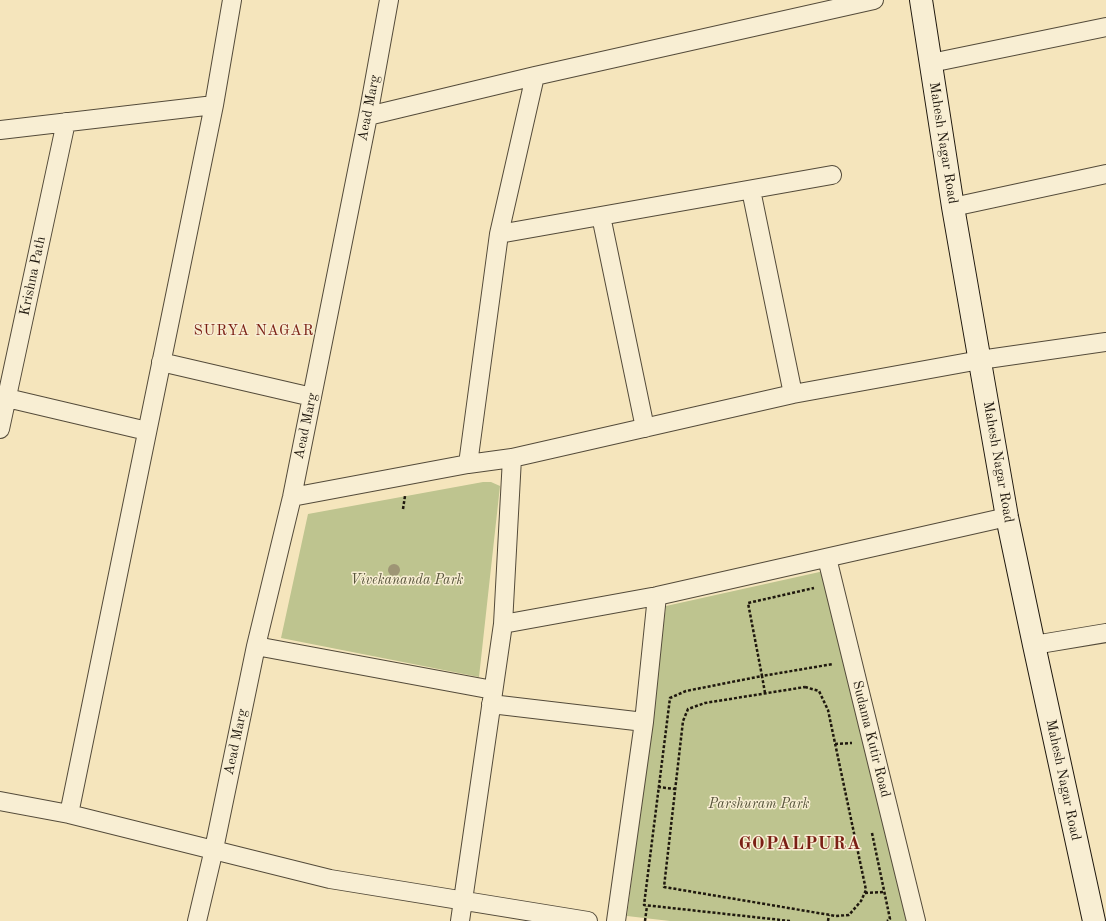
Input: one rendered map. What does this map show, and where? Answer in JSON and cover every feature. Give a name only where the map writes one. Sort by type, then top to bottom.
[{"type":"street","points":[[69,814],[214,105],[232,0]]},
{"type":"street","name":"Aead Marg","points":[[197,921],[214,849],[256,646],[292,497],[368,116],[389,0]]},
{"type":"street","points":[[368,116],[535,76],[874,0]]},
{"type":"street","name":"Mahesh Nagar Road","points":[[921,0],[953,207],[1007,517],[1094,921]]},
{"type":"street","points":[[931,63],[1106,26]]},
{"type":"street","points":[[468,464],[498,234],[535,76]]},
{"type":"street","points":[[0,130],[214,105]]},
{"type":"street","name":"Krishna Path","points":[[0,429],[66,122]]},
{"type":"street","points":[[953,207],[1106,174]]},
{"type":"street","points":[[498,234],[832,176]]},
{"type":"street","points":[[751,190],[793,394]]},
{"type":"street","points":[[601,216],[644,428]]},
{"type":"street","points":[[292,497],[468,464],[512,458],[793,394],[980,360],[1106,342]]},
{"type":"street","points":[[161,362],[312,396]]},
{"type":"street","points":[[7,398],[147,431]]},
{"type":"street","points":[[460,921],[503,624],[512,458]]},
{"type":"street","points":[[503,624],[657,596],[1007,517]]},
{"type":"street","name":"Sudama Kutir Road","points":[[827,558],[916,921]]},
{"type":"street","points":[[616,921],[644,722],[657,596]]},
{"type":"street","points":[[1034,645],[1106,633]]},
{"type":"street","points":[[256,646],[492,697],[644,722]]},
{"type":"street","points":[[0,801],[69,814],[330,879],[588,921]]},
{"type":"path","points":[[765,694],[748,603],[819,587]]},
{"type":"path","points":[[645,921],[646,906],[644,905],[670,698],[686,692],[762,676],[836,663]]},
{"type":"path","points":[[805,687],[819,691],[828,710],[866,890],[861,901],[848,915],[829,915],[664,887],[683,721],[688,709],[705,703],[765,694],[805,687]]},
{"type":"path","points":[[851,736],[854,750]]},
{"type":"path","points":[[835,744],[852,743]]},
{"type":"path","points":[[658,788],[675,789]]},
{"type":"path","points":[[871,832],[890,919],[887,921]]},
{"type":"path","points":[[865,893],[884,892]]},
{"type":"path","points":[[646,906],[790,921]]},
{"type":"path","points":[[828,921],[829,915]]},
{"type":"green space","name":"Vivekananda Park","points":[[483,482],[491,482],[500,486],[479,677],[281,638],[308,514]]},
{"type":"green space","name":"Parshuram Park","points":[[824,571],[906,921],[670,921],[627,916],[666,606]]},
{"type":"district","name":"SURYA NAGAR","points":[[254,331]]},
{"type":"district","name":"GOPALPURA","points":[[800,844]]}]
